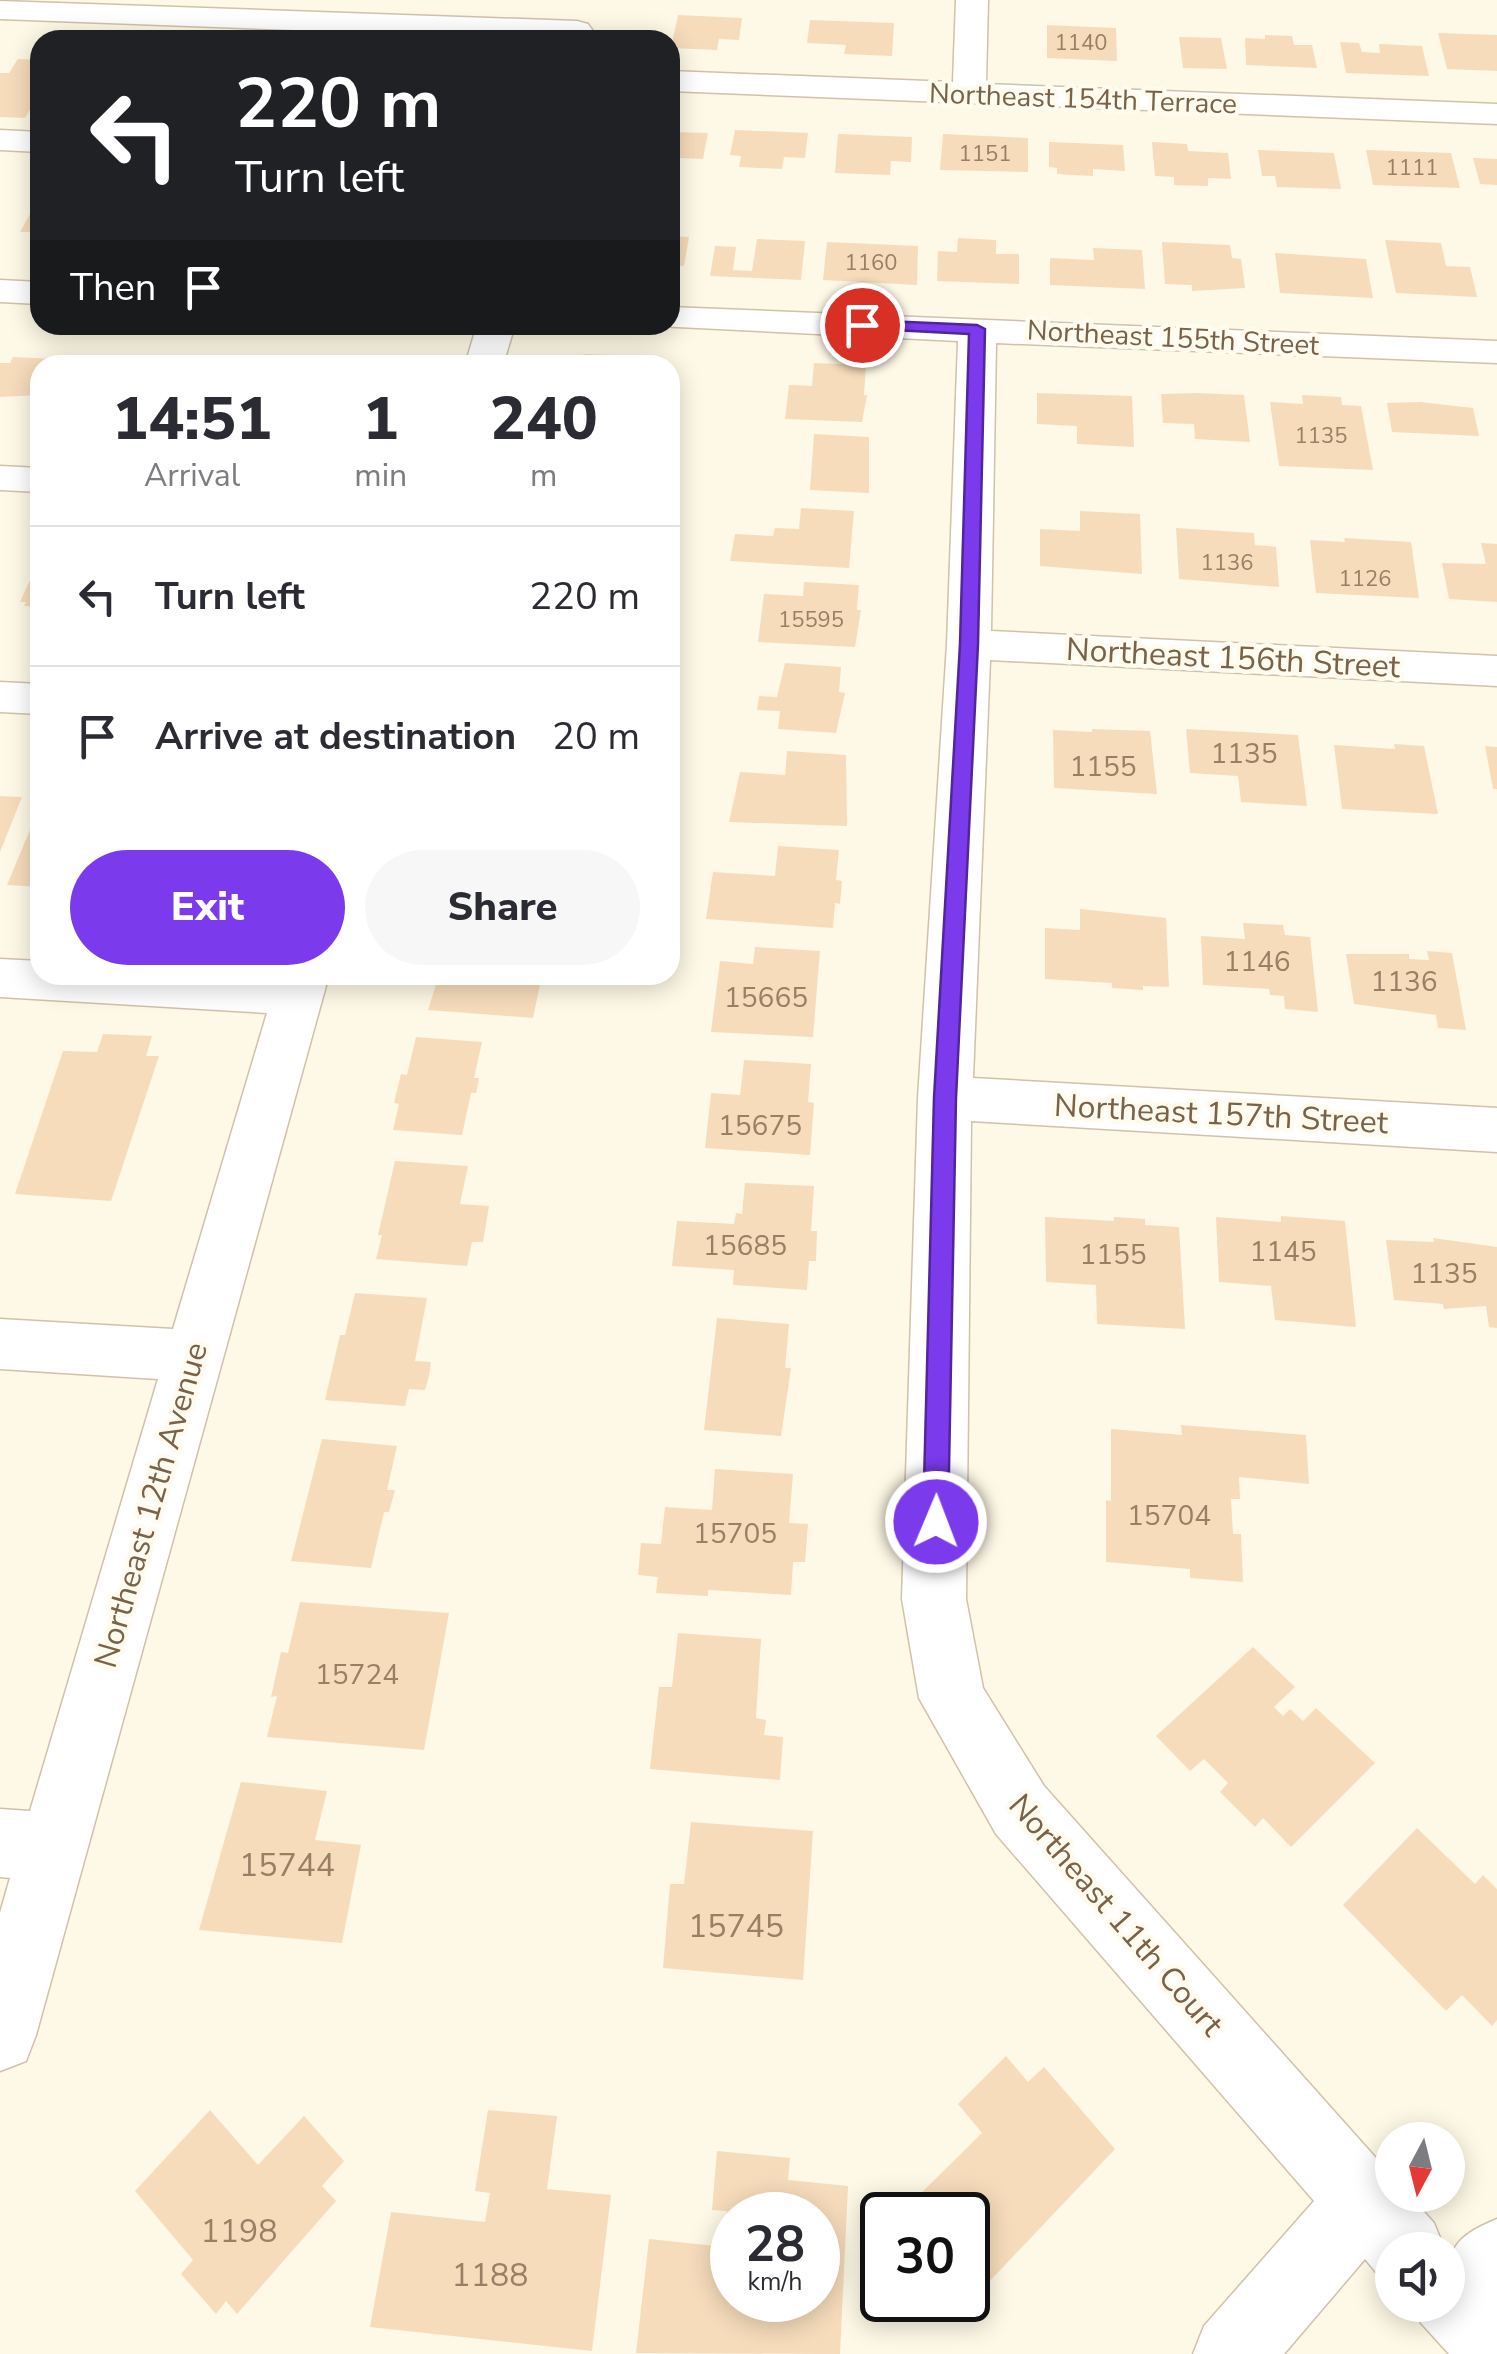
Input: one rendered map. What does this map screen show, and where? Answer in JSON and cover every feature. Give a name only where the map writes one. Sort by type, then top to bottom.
[{"type":"street","points":[[578,30],[585,0]]},
{"type":"street","points":[[968,95],[972,0]]},
{"type":"street","points":[[0,10],[443,30]]},
{"type":"street","name":"Northeast 154th Terrace","points":[[680,81],[1497,114]]},
{"type":"street","points":[[0,140],[30,142]]},
{"type":"street","points":[[0,291],[30,292]]},
{"type":"street","name":"Northeast 155th Street","points":[[680,318],[1497,352]]},
{"type":"street","name":"Northeast 11th Court","points":[[977,329],[969,644],[945,1098],[934,1599],[952,1698],[1020,1810],[1386,2226]]},
{"type":"street","points":[[0,478],[30,480]]},
{"type":"street","name":"Northeast 156th Street","points":[[969,644],[1497,671]]},
{"type":"street","points":[[0,696],[30,698]]},
{"type":"street","points":[[0,978],[30,979]]},
{"type":"street","name":"Northeast 12th Avenue","points":[[0,2035],[27,1845],[193,1356],[301,985]]},
{"type":"street","name":"Northeast 157th Street","points":[[945,1098],[1497,1130]]},
{"type":"street","points":[[0,1344],[193,1356]]},
{"type":"street","points":[[1232,2354],[1386,2226]]},
{"type":"building","points":[[678,15],[742,18],[739,40],[719,39],[717,50],[680,48],[680,30],[675,30]]},
{"type":"building","points":[[810,20],[894,23],[892,56],[844,54],[846,45],[807,43]]},
{"type":"building","points":[[1047,25],[1116,28],[1117,61],[1047,58]]},
{"type":"building","points":[[1438,33],[1497,35],[1497,71],[1447,69]]},
{"type":"building","points":[[1265,35],[1292,36],[1294,45],[1312,45],[1317,68],[1246,65],[1245,38],[1265,39]]},
{"type":"building","points":[[1179,37],[1221,38],[1227,69],[1183,68]]},
{"type":"building","points":[[1340,42],[1359,43],[1362,52],[1380,53],[1379,44],[1422,46],[1429,76],[1346,73]]},
{"type":"building","points":[[18,59],[30,60],[30,110],[25,118],[0,117],[0,73],[9,73]]},
{"type":"building","points":[[735,130],[808,133],[805,158],[784,157],[782,169],[739,167],[741,156],[730,155]]},
{"type":"building","points":[[680,132],[708,133],[703,159],[680,158]]},
{"type":"building","points":[[838,134],[912,137],[911,162],[891,161],[890,175],[835,173]]},
{"type":"building","points":[[943,134],[1028,138],[1028,172],[940,170]]},
{"type":"building","points":[[1049,142],[1123,145],[1125,171],[1093,169],[1093,176],[1057,174],[1057,168],[1049,167]]},
{"type":"building","points":[[1152,142],[1187,144],[1188,151],[1228,153],[1231,179],[1208,178],[1208,186],[1174,185],[1174,177],[1155,176]]},
{"type":"building","points":[[1258,150],[1334,153],[1341,189],[1277,187],[1275,176],[1262,176]]},
{"type":"building","points":[[1366,150],[1451,153],[1460,188],[1373,185]]},
{"type":"building","points":[[1473,158],[1497,159],[1497,185],[1480,184]]},
{"type":"building","points":[[30,214],[30,232],[20,232]]},
{"type":"building","points":[[680,237],[689,237],[684,266],[680,266]]},
{"type":"building","points":[[958,238],[996,240],[996,254],[1019,254],[1019,284],[937,281],[938,251],[957,252]]},
{"type":"building","points":[[757,239],[805,241],[801,280],[710,276],[715,246],[736,247],[733,270],[752,271]]},
{"type":"building","points":[[1385,240],[1441,243],[1446,266],[1470,267],[1477,297],[1396,293]]},
{"type":"building","points":[[827,242],[918,246],[917,285],[823,280]]},
{"type":"building","points":[[1162,242],[1230,245],[1232,258],[1241,259],[1245,288],[1192,291],[1192,285],[1165,284]]},
{"type":"building","points":[[1093,248],[1142,250],[1145,289],[1050,285],[1050,258],[1094,260]]},
{"type":"building","points":[[1275,253],[1366,259],[1373,298],[1280,293]]},
{"type":"building","points":[[13,357],[30,358],[30,396],[0,397],[0,363],[10,363]]},
{"type":"building","points":[[814,363],[866,365],[867,395],[862,422],[785,419],[789,385],[812,386]]},
{"type":"building","points":[[1037,393],[1132,396],[1134,447],[1077,444],[1077,426],[1037,424]]},
{"type":"building","points":[[1161,394],[1244,395],[1250,442],[1195,439],[1194,424],[1163,423]]},
{"type":"building","points":[[1302,395],[1341,397],[1342,405],[1361,406],[1373,470],[1279,466],[1270,402],[1303,404]]},
{"type":"building","points":[[1387,403],[1473,408],[1479,436],[1392,432]]},
{"type":"building","points":[[814,434],[869,437],[869,493],[810,490]]},
{"type":"building","points":[[801,508],[854,511],[849,568],[730,561],[735,534],[773,536],[775,528],[799,529]]},
{"type":"building","points":[[1080,511],[1140,514],[1142,574],[1040,566],[1040,529],[1080,531]]},
{"type":"building","points":[[1176,528],[1254,533],[1255,545],[1276,547],[1279,587],[1179,579]]},
{"type":"building","points":[[1344,538],[1411,542],[1419,598],[1316,593],[1310,540],[1345,542]]},
{"type":"building","points":[[1481,543],[1497,544],[1497,602],[1449,599],[1442,563],[1486,564]]},
{"type":"building","points":[[30,580],[30,606],[20,602]]},
{"type":"building","points":[[804,582],[859,585],[857,610],[861,610],[855,647],[758,642],[764,594],[803,596]]},
{"type":"building","points":[[785,663],[841,667],[839,692],[845,693],[836,733],[778,729],[780,711],[757,710],[759,696],[777,697]]},
{"type":"building","points":[[1186,729],[1298,735],[1307,806],[1241,802],[1238,776],[1190,773]]},
{"type":"building","points":[[1053,730],[1150,731],[1157,794],[1054,788]]},
{"type":"building","points":[[1394,744],[1424,746],[1438,814],[1342,809],[1334,745],[1395,749]]},
{"type":"building","points":[[1485,746],[1497,747],[1497,789],[1493,789]]},
{"type":"building","points":[[787,751],[846,755],[847,826],[729,822],[740,772],[785,775]]},
{"type":"building","points":[[0,796],[22,797],[0,852]]},
{"type":"building","points":[[30,830],[30,886],[7,885]]},
{"type":"building","points":[[778,846],[839,850],[836,880],[842,881],[833,928],[706,919],[713,872],[775,876]]},
{"type":"building","points":[[1080,909],[1166,918],[1169,987],[1112,988],[1112,983],[1045,979],[1045,928],[1080,930]]},
{"type":"building","points":[[1243,923],[1283,925],[1285,935],[1310,937],[1318,1012],[1285,1009],[1284,996],[1270,995],[1269,989],[1203,985],[1201,936],[1245,939]]},
{"type":"building","points":[[755,947],[820,951],[813,1037],[711,1032],[720,961],[753,964]]},
{"type":"building","points":[[1427,951],[1452,953],[1466,1030],[1438,1028],[1436,1015],[1354,1004],[1346,954],[1409,954],[1409,959],[1429,960]]},
{"type":"building","points":[[436,985],[540,985],[533,1018],[428,1010]]},
{"type":"building","points":[[103,1034],[152,1036],[146,1056],[159,1056],[111,1201],[15,1194],[63,1051],[97,1052]]},
{"type":"building","points":[[416,1037],[482,1042],[474,1078],[479,1078],[476,1093],[471,1093],[462,1135],[393,1130],[401,1074],[407,1075]]},
{"type":"building","points":[[744,1060],[811,1064],[808,1102],[814,1103],[810,1155],[705,1148],[711,1093],[740,1095]]},
{"type":"building","points":[[395,1161],[468,1166],[460,1204],[489,1206],[483,1242],[472,1242],[467,1266],[376,1259]]},
{"type":"building","points":[[745,1183],[814,1186],[811,1231],[817,1231],[816,1261],[809,1261],[807,1290],[733,1285],[734,1270],[672,1266],[677,1221],[734,1224],[736,1213],[742,1214]]},
{"type":"building","points":[[1281,1216],[1345,1221],[1356,1327],[1275,1320],[1271,1286],[1219,1282],[1216,1217],[1281,1222]]},
{"type":"building","points":[[1045,1217],[1145,1219],[1145,1225],[1179,1227],[1185,1329],[1097,1324],[1096,1285],[1046,1282]]},
{"type":"building","points":[[1433,1238],[1497,1247],[1497,1328],[1489,1327],[1486,1306],[1444,1309],[1443,1304],[1394,1300],[1386,1240],[1434,1242]]},
{"type":"building","points":[[355,1293],[427,1298],[415,1361],[431,1362],[429,1376],[425,1390],[409,1389],[405,1406],[325,1400],[340,1335],[345,1335]]},
{"type":"building","points":[[717,1318],[789,1324],[785,1368],[791,1368],[781,1436],[704,1430]]},
{"type":"building","points":[[1181,1425],[1306,1435],[1309,1484],[1239,1477],[1240,1499],[1231,1499],[1233,1534],[1241,1534],[1243,1582],[1190,1578],[1190,1569],[1106,1562],[1111,1429],[1182,1435]]},
{"type":"building","points":[[322,1439],[397,1446],[387,1490],[395,1490],[389,1512],[384,1512],[371,1568],[291,1561]]},
{"type":"building","points":[[715,1469],[793,1474],[789,1523],[808,1524],[805,1562],[793,1562],[791,1595],[708,1590],[708,1596],[656,1593],[658,1577],[638,1575],[641,1543],[661,1544],[665,1507],[712,1510]]},
{"type":"building","points":[[300,1602],[449,1613],[424,1750],[267,1737],[277,1696],[271,1697],[281,1652],[288,1653]]},
{"type":"building","points":[[678,1633],[761,1639],[756,1718],[766,1720],[764,1735],[783,1737],[780,1780],[650,1769],[659,1687],[672,1687]]},
{"type":"building","points":[[1253,1647],[1295,1687],[1274,1707],[1283,1716],[1290,1709],[1303,1721],[1316,1708],[1375,1763],[1291,1847],[1263,1818],[1255,1827],[1220,1792],[1228,1783],[1204,1759],[1190,1771],[1156,1736]]},
{"type":"building","points":[[241,1782],[327,1791],[315,1840],[361,1845],[342,1943],[199,1930]]},
{"type":"building","points":[[691,1822],[813,1831],[803,1980],[663,1968],[670,1884],[684,1884]]},
{"type":"building","points":[[1417,1828],[1475,1884],[1483,1875],[1497,1889],[1497,2020],[1492,2026],[1462,1995],[1446,2011],[1343,1905]]},
{"type":"building","points":[[1006,2056],[1028,2082],[1044,2067],[1115,2149],[990,2281],[990,2192],[922,2192],[982,2133],[958,2104]]},
{"type":"building","points":[[210,2110],[258,2165],[304,2116],[344,2161],[322,2186],[336,2201],[237,2314],[226,2301],[216,2314],[181,2274],[193,2260],[135,2191]]},
{"type":"building","points":[[488,2110],[557,2116],[547,2189],[611,2195],[592,2351],[370,2327],[391,2212],[485,2222],[490,2193],[475,2191]]},
{"type":"building","points":[[717,2151],[790,2158],[788,2180],[848,2186],[840,2354],[636,2353],[649,2239],[710,2245],[710,2322],[840,2322],[840,2192],[714,2192]]},
{"type":"route","points":[[862,325],[977,329],[969,644],[945,1098],[936,1522]]}]
